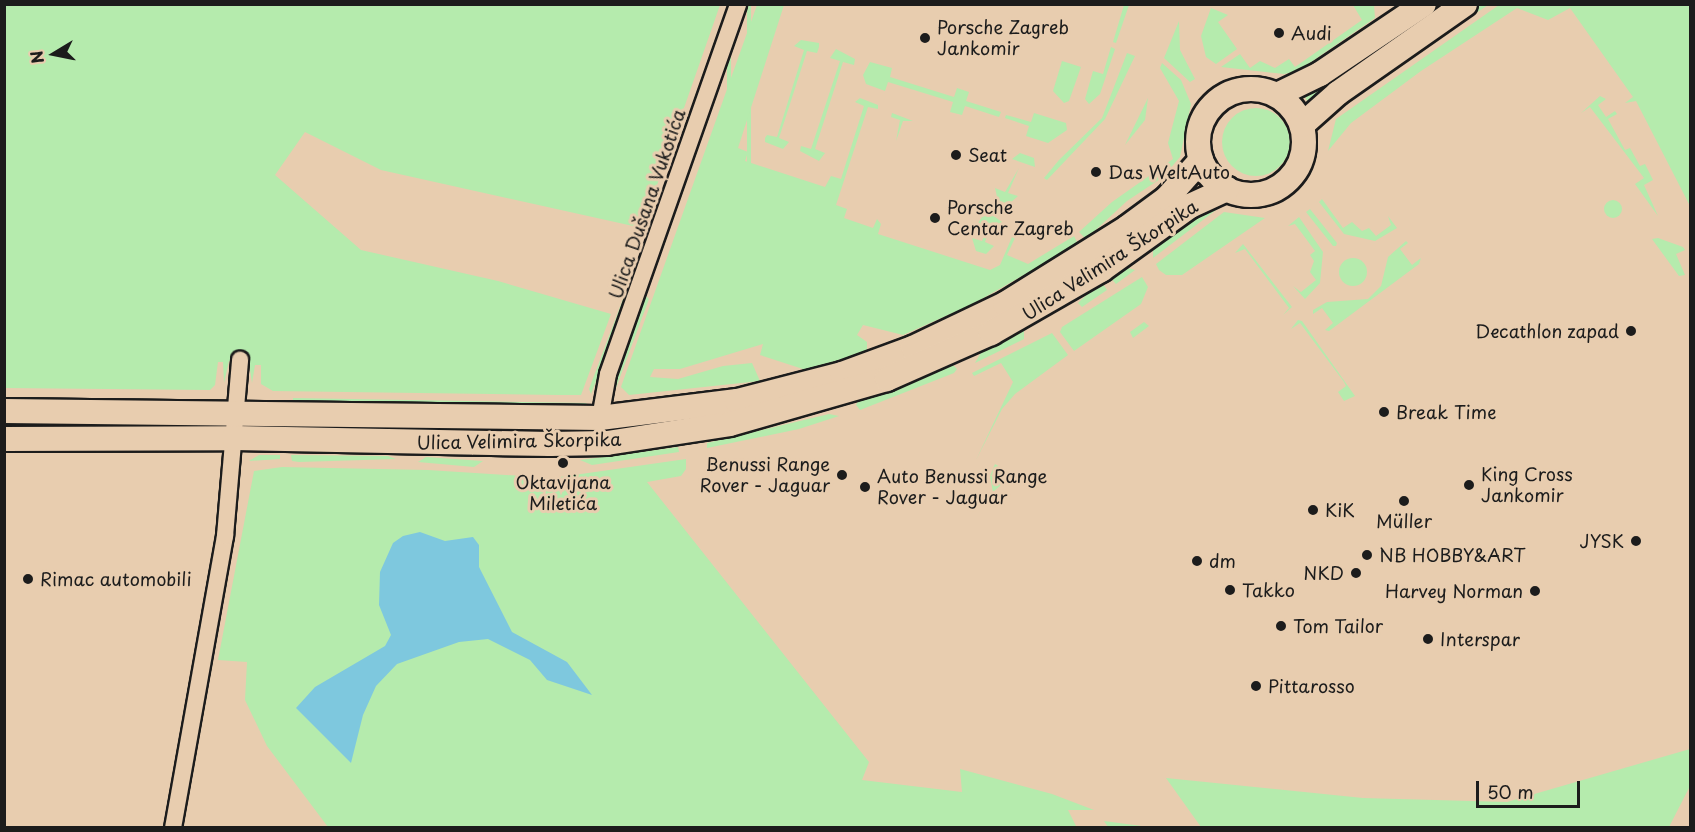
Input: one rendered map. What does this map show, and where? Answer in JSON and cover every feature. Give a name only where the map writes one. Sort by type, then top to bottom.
[{"type":"main road","points":[[1277,95],[1320,74],[1424,4]]},
{"type":"main road","points":[[1302,125],[1338,93],[1465,4]]},
{"type":"main road","points":[[1255,88],[1277,95],[1293,109],[1302,125],[1302,158],[1285,183],[1253,195],[1227,189],[1211,177],[1201,160],[1198,147],[1202,122],[1220,99],[1238,90],[1255,88]]},
{"type":"main road","name":"Ulica Velimira Škorpika","points":[[4,411],[600,418],[737,401],[785,390],[913,348],[1005,304],[1089,253],[1167,198],[1201,160]]},
{"type":"main road","name":"Ulica Velimira Škorpika","points":[[4,440],[234,438],[607,442],[679,434],[774,414],[887,378],[991,333],[1101,270],[1190,207],[1227,189]]},
{"type":"street","name":"Ulica Dušana Vukotića","points":[[600,418],[608,374],[738,4]]},
{"type":"street","points":[[173,828],[225,536],[240,360]]},
{"type":"green space","points":[[4,5],[720,5],[642,228],[381,170],[305,132],[275,175],[361,250],[498,281],[611,314],[581,395],[559,395],[273,391],[261,384],[261,365],[255,365],[252,383],[249,363],[229,361],[224,383],[223,362],[218,362],[215,385],[210,390],[5,388]]},
{"type":"green space","points":[[727,5],[731,5],[731,268],[727,268]]},
{"type":"green space","points":[[747,5],[751,5],[751,307],[747,307]]},
{"type":"green space","points":[[757,5],[784,5],[738,148],[748,152],[745,161],[825,187],[831,176],[841,179],[864,106],[855,102],[860,98],[878,105],[878,109],[868,107],[836,205],[847,209],[844,218],[873,228],[877,219],[881,224],[878,234],[990,270],[1000,265],[1018,223],[1021,225],[1007,255],[1028,264],[1074,236],[1078,244],[973,304],[903,335],[863,325],[857,335],[867,342],[867,350],[845,358],[806,370],[760,355],[763,344],[680,369],[654,369],[650,377],[678,379],[723,366],[752,363],[760,381],[629,395],[621,387]]},
{"type":"green space","points":[[1124,5],[1129,5],[1116,43],[1113,42]]},
{"type":"green space","points":[[1353,5],[1374,5],[1375,18],[1298,71],[1284,74],[1221,67],[1240,54],[1250,68],[1260,61],[1275,68],[1289,59],[1295,67],[1362,20]]},
{"type":"green space","points":[[1441,5],[1451,5],[1310,106],[1305,97]]},
{"type":"green space","points":[[1479,5],[1488,5],[1339,107],[1370,81]]},
{"type":"green space","points":[[1499,5],[1690,5],[1690,206],[1636,101],[1625,103],[1633,97],[1570,8],[1548,20],[1517,8],[1421,71],[1351,123],[1328,151],[1336,119]]},
{"type":"green space","points":[[1211,8],[1228,15],[1218,22],[1237,49],[1216,64],[1206,57],[1201,36]]},
{"type":"green space","points":[[1179,21],[1180,50],[1195,79],[1190,82],[1164,58]]},
{"type":"green space","points":[[801,40],[819,43],[819,47],[817,53],[807,51],[779,138],[789,142],[783,149],[765,142],[765,138],[767,135],[777,137],[804,50],[794,46]]},
{"type":"green space","points":[[1111,47],[1115,49],[1100,94],[1089,104],[1085,99],[1093,71],[1103,74]]},
{"type":"green space","points":[[836,49],[855,59],[854,65],[843,62],[815,149],[825,153],[819,161],[800,151],[801,146],[811,149],[840,61],[830,58]]},
{"type":"green space","points":[[1127,53],[1135,56],[1105,119],[1047,180],[1044,178],[1059,160],[1102,118]]},
{"type":"green space","points":[[1062,61],[1081,67],[1069,101],[1064,103],[1053,91]]},
{"type":"green space","points":[[870,62],[892,68],[890,77],[954,97],[957,88],[969,92],[966,101],[1001,112],[999,117],[965,106],[962,115],[950,112],[953,102],[888,82],[885,91],[866,84],[863,75]]},
{"type":"green space","points":[[1162,63],[1181,80],[1191,104],[1180,157],[1163,177],[1127,201],[1086,239],[1079,232],[1112,202],[1173,159],[1168,143],[1179,101],[1160,68]]},
{"type":"green space","points":[[1600,96],[1606,99],[1598,105],[1606,117],[1615,111],[1617,114],[1608,119],[1625,150],[1630,148],[1640,166],[1645,164],[1653,180],[1644,185],[1658,216],[1635,184],[1644,178],[1590,107],[1581,113]]},
{"type":"green space","points":[[1148,98],[1145,120],[1125,145]]},
{"type":"green space","points":[[1256,108],[1269,110],[1280,118],[1288,129],[1290,142],[1288,155],[1280,166],[1269,174],[1256,176],[1243,174],[1232,166],[1224,155],[1222,142],[1224,129],[1232,118],[1243,110]]},
{"type":"green space","points":[[892,113],[913,121],[903,121],[896,141],[900,120],[891,117]]},
{"type":"green space","points":[[1034,113],[1066,123],[1067,130],[1048,143],[1026,136],[1029,126],[1005,118],[1006,115],[1031,122]]},
{"type":"green space","points":[[1020,153],[1034,158],[1035,167],[1012,159]]},
{"type":"green space","points":[[1019,168],[1008,193],[1018,196],[1009,204],[998,201],[995,188],[1005,192]]},
{"type":"green space","points":[[1322,199],[1343,228],[1352,222],[1362,231],[1369,228],[1376,236],[1391,225],[1388,216],[1397,228],[1375,241],[1344,234],[1319,202]]},
{"type":"green space","points":[[1609,200],[1617,200],[1622,205],[1620,216],[1609,218],[1604,213],[1604,205]]},
{"type":"green space","points":[[1211,207],[1220,207],[1153,258],[1153,250],[1166,233]]},
{"type":"green space","points":[[1310,209],[1337,243],[1336,246],[1333,246],[1306,212]]},
{"type":"green space","points":[[1224,212],[1265,218],[1182,275],[1166,275],[1159,270],[1156,264]]},
{"type":"green space","points":[[991,214],[1002,222],[1000,231],[990,228],[985,242],[994,246],[986,254],[976,251],[972,238],[982,241],[988,227],[978,223],[982,217]]},
{"type":"green space","points":[[1299,217],[1323,252],[1320,283],[1305,299],[1293,286],[1301,292],[1316,280],[1310,272],[1314,261],[1310,255],[1315,251],[1295,224],[1288,226]]},
{"type":"green space","points":[[1658,238],[1683,247],[1685,250],[1676,254],[1685,275],[1679,276],[1652,239]]},
{"type":"green space","points":[[1406,241],[1408,243],[1400,249],[1412,265],[1421,258],[1419,264],[1329,331],[1325,330],[1333,323],[1322,308],[1313,314],[1313,310],[1327,302],[1368,299],[1381,286],[1388,257]]},
{"type":"green space","points":[[1243,244],[1292,307],[1283,315],[1289,308],[1245,249],[1235,253]]},
{"type":"green space","points":[[1353,258],[1363,262],[1367,272],[1363,282],[1353,286],[1343,282],[1339,272],[1343,262]]},
{"type":"green space","points":[[1124,267],[1135,270],[1116,284],[1108,275]]},
{"type":"green space","points":[[1142,277],[1148,287],[1141,304],[1074,351],[1060,332],[1062,327]]},
{"type":"green space","points":[[1101,281],[1107,290],[1082,307],[1078,303]]},
{"type":"green space","points":[[626,291],[631,291],[591,394],[589,389]]},
{"type":"green space","points":[[646,296],[649,299],[616,388],[614,379]]},
{"type":"green space","points":[[1298,320],[1302,321],[1355,396],[1344,401],[1338,392],[1346,386],[1344,382],[1300,323],[1291,329]]},
{"type":"green space","points":[[1144,322],[1149,326],[1133,338],[1130,332]]},
{"type":"green space","points":[[1024,329],[1024,339],[975,363],[983,349]]},
{"type":"green space","points":[[1052,333],[1068,355],[1015,394],[1002,409],[976,460],[1013,382],[1001,363],[974,376],[972,373]]},
{"type":"green space","points":[[951,363],[957,369],[954,373],[860,410],[856,405],[860,398]]},
{"type":"green space","points":[[293,398],[587,403],[575,412],[293,402]]},
{"type":"green space","points":[[829,414],[839,416],[799,429],[707,448],[707,443]]},
{"type":"green space","points":[[678,447],[679,452],[592,465],[580,460]]},
{"type":"green space","points":[[259,455],[280,455],[280,459],[249,461]]},
{"type":"green space","points":[[291,455],[388,456],[396,459],[299,462],[292,461]]},
{"type":"green space","points":[[426,457],[483,461],[474,467],[418,462]]},
{"type":"green space","points":[[686,459],[686,469],[681,476],[647,482],[869,762],[862,780],[962,792],[960,769],[1052,794],[1094,810],[1068,810],[1077,828],[328,827],[267,746],[245,700],[247,662],[218,660],[254,471],[282,467],[428,470],[553,478]]},
{"type":"green space","points":[[995,464],[1000,467],[992,474],[1001,485],[993,492],[990,476]]},
{"type":"green space","points":[[1690,749],[1690,786],[1669,827],[1201,827],[1166,778],[1363,798],[1507,802]]},
{"type":"green space","points":[[1104,821],[1149,827],[1108,827]]},
{"type":"water","points":[[420,532],[445,541],[473,537],[479,545],[479,567],[512,632],[567,662],[592,695],[547,680],[530,660],[488,639],[459,642],[397,664],[376,686],[363,715],[351,763],[296,708],[315,687],[385,646],[391,635],[379,605],[380,572],[393,543],[403,536]]},
{"type":"place","name":"Audi","points":[[1279,33]]},
{"type":"place","name":"Porsche Zagreb Jankomir","points":[[925,38]]},
{"type":"place","name":"Seat","points":[[956,155]]},
{"type":"place","name":"Das WeltAuto","points":[[1096,172]]},
{"type":"place","name":"Porsche Centar Zagreb","points":[[935,218]]},
{"type":"place","name":"Decathlon zapad","points":[[1631,331]]},
{"type":"place","name":"Break Time","points":[[1384,412]]},
{"type":"place","name":"Oktavijana Miletića","points":[[563,463]]},
{"type":"place","name":"Benussi Range Rover - Jaguar","points":[[842,475]]},
{"type":"place","name":"King Cross Jankomir","points":[[1469,485]]},
{"type":"place","name":"Auto Benussi Range Rover - Jaguar","points":[[865,487]]},
{"type":"place","name":"Müller","points":[[1404,501]]},
{"type":"place","name":"KiK","points":[[1313,510]]},
{"type":"place","name":"JYSK","points":[[1636,541]]},
{"type":"place","name":"NB HOBBY&ART","points":[[1367,555]]},
{"type":"place","name":"dm","points":[[1197,561]]},
{"type":"place","name":"NKD","points":[[1356,573]]},
{"type":"place","name":"Rimac automobili","points":[[28,579]]},
{"type":"place","name":"Takko","points":[[1230,590]]},
{"type":"place","name":"Harvey Norman","points":[[1535,591]]},
{"type":"place","name":"Tom Tailor","points":[[1281,626]]},
{"type":"place","name":"Interspar","points":[[1428,639]]},
{"type":"place","name":"Pittarosso","points":[[1256,686]]}]
